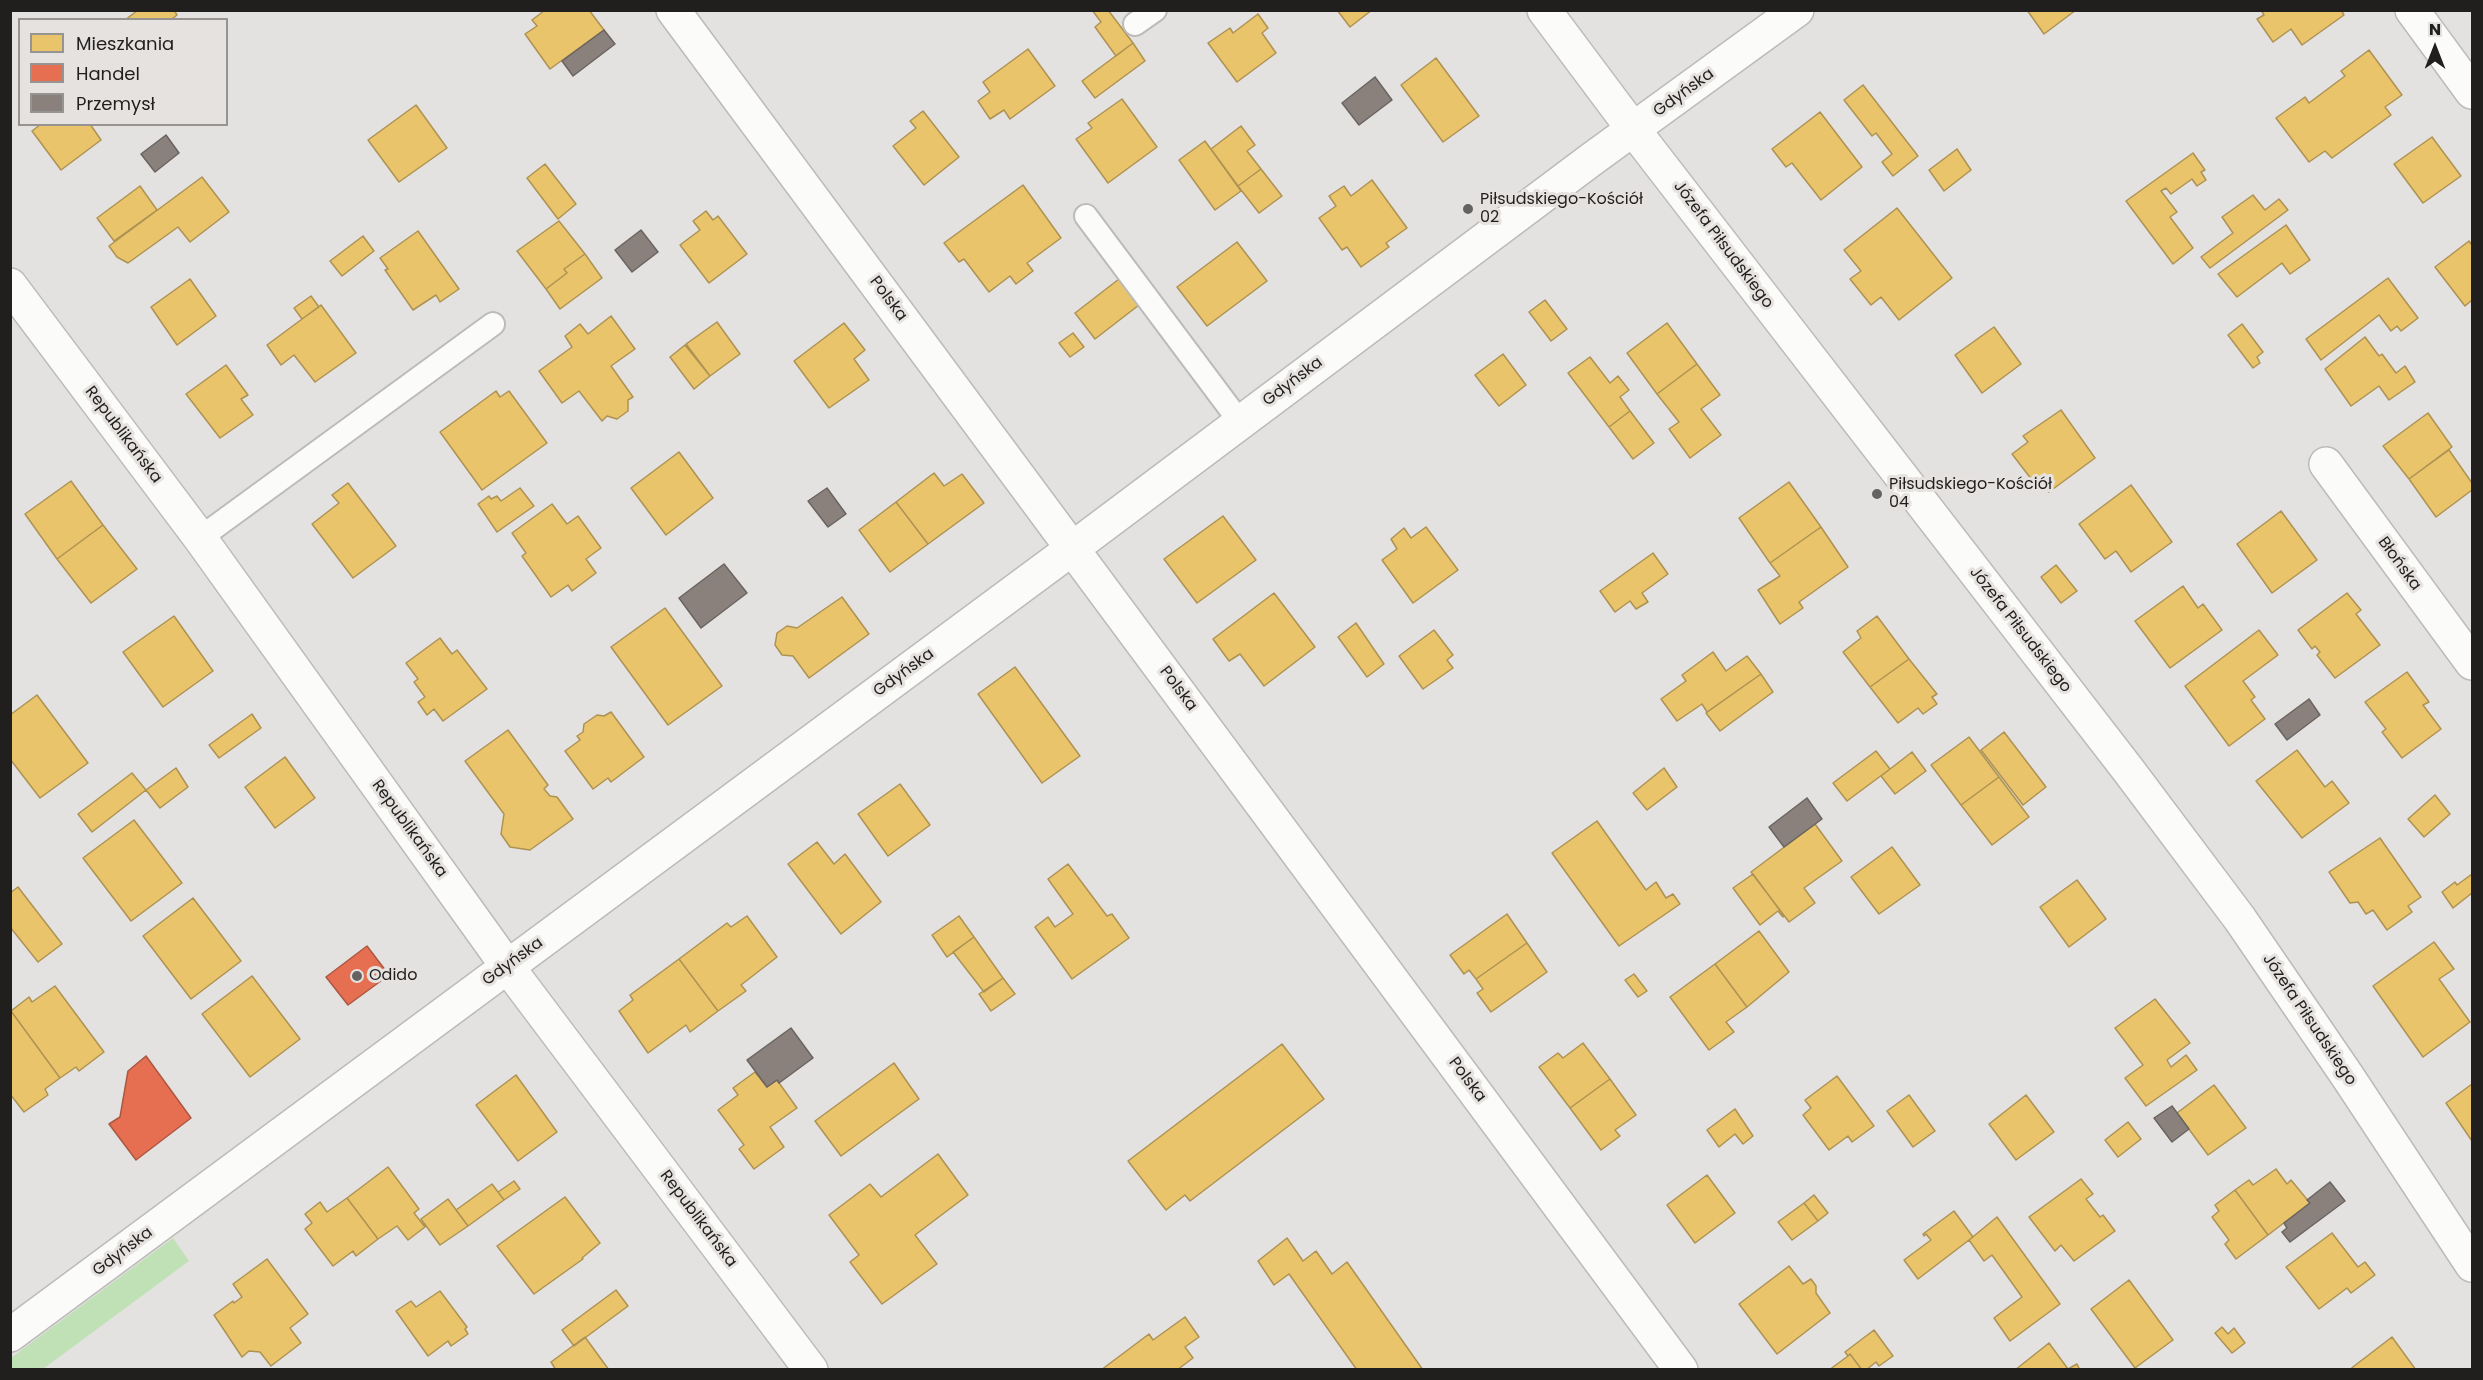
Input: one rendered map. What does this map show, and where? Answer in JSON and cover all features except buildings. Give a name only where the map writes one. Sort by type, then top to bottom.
[{"type":"street","name":"Polska","points":[[673,10],[1681,1370]]},
{"type":"street","name":"Józefa Piłsudskiego","points":[[1545,10],[2240,919],[2472,1265]]},
{"type":"street","name":"Gdyńska","points":[[10,1335],[1797,10]]},
{"type":"street","points":[[2412,10],[2472,92]]},
{"type":"street","name":"Republikańska","points":[[10,285],[200,538],[507,966],[811,1370]]},
{"type":"street","name":"Błońska","points":[[2326,464],[2472,663]]},
{"type":"lane","points":[[1135,24],[1155,10]]},
{"type":"lane","points":[[1086,216],[1240,422]]},
{"type":"lane","points":[[200,538],[493,324]]},
{"type":"green space","points":[[173,1238],[189,1261],[43,1369],[11,1369],[12,1357]]},
{"type":"place","name":"Piłsudskiego-Kościół 02","points":[[1468,209]]},
{"type":"place","name":"Piłsudskiego-Kościół 04","points":[[1877,494]]},
{"type":"place","name":"Odido","points":[[357,976]]}]
